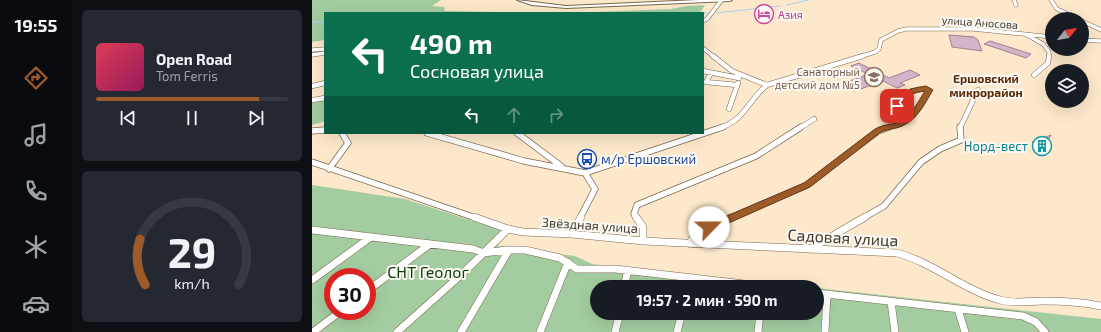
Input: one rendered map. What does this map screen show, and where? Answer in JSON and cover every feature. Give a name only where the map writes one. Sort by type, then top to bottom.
[{"type":"main road","points":[[519,0],[532,4],[566,7],[730,0]]},
{"type":"street","points":[[1014,0],[1016,4]]},
{"type":"street","points":[[1051,0],[1057,8],[1065,12]]},
{"type":"street","points":[[704,20],[707,19],[721,1]]},
{"type":"street","points":[[1089,24],[1101,30]]},
{"type":"street","name":"улица Аносова","points":[[767,85],[875,52],[879,49],[881,40],[898,31],[906,29],[973,29],[1045,36]]},
{"type":"street","points":[[1026,34],[1043,44],[1049,52],[1048,63],[1034,75]]},
{"type":"street","points":[[1089,40],[1101,41]]},
{"type":"street","points":[[312,50],[324,49]]},
{"type":"street","points":[[704,49],[740,76]]},
{"type":"street","points":[[312,55],[324,53]]},
{"type":"street","points":[[704,71],[740,76],[767,85]]},
{"type":"street","points":[[711,73],[706,82],[737,85]]},
{"type":"street","points":[[729,109],[740,76]]},
{"type":"street","points":[[312,86],[324,83]]},
{"type":"street","points":[[704,133],[723,127],[742,115],[758,92],[767,85]]},
{"type":"street","points":[[690,244],[690,240],[703,230],[797,190],[816,179],[878,131],[886,127],[898,125],[911,118],[929,90],[926,88],[912,91],[897,106]]},
{"type":"street","points":[[809,249],[884,206],[921,162],[940,149],[961,140],[960,127],[978,90]]},
{"type":"street","points":[[312,100],[324,98]]},
{"type":"street","name":"Звёздная улица","points":[[312,162],[508,229],[523,232],[572,234],[588,237],[643,241],[643,227],[634,214],[637,205],[756,156],[770,149],[814,119]]},
{"type":"street","points":[[312,131],[324,130]]},
{"type":"street","points":[[329,168],[348,143],[343,134]]},
{"type":"street","points":[[430,134],[524,162],[585,173],[702,134]]},
{"type":"street","points":[[518,134],[563,168]]},
{"type":"street","points":[[572,234],[595,188],[585,173]]},
{"type":"street","points":[[397,332],[484,253],[508,229]]},
{"type":"street","points":[[312,230],[473,249],[484,253],[525,250],[560,258],[577,269],[628,270],[708,280]]},
{"type":"street","points":[[312,236],[320,231]]},
{"type":"street","points":[[312,280],[371,237]]},
{"type":"street","name":"Садовая улица","points":[[643,241],[897,253],[919,259],[977,292],[1002,301],[1067,301],[1101,306]]},
{"type":"street","points":[[376,284],[430,244]]},
{"type":"street","points":[[461,332],[510,250]]},
{"type":"street","points":[[540,332],[568,262]]},
{"type":"street","points":[[626,280],[628,270]]},
{"type":"street","points":[[824,294],[1023,316],[1033,319],[1045,332]]},
{"type":"street","points":[[825,332],[827,294]]},
{"type":"street","points":[[891,302],[895,332]]},
{"type":"street","points":[[958,309],[965,332]]},
{"type":"street","points":[[314,332],[329,320]]},
{"type":"street","points":[[615,332],[618,320]]},
{"type":"street","points":[[676,332],[680,320]]},
{"type":"street","points":[[758,332],[759,320]]},
{"type":"green space","points":[[312,0],[441,0],[432,6],[444,7],[445,11],[494,12],[324,12],[324,40],[312,42]]},
{"type":"green space","points":[[705,5],[701,12],[595,12],[671,9],[686,6]]},
{"type":"green space","points":[[324,100],[324,121],[312,125],[312,103]]},
{"type":"green space","name":"СНТ Геолог","points":[[312,185],[405,199],[501,230],[498,246],[575,256],[592,264],[742,280],[590,280],[590,320],[824,320],[824,289],[1101,319],[1101,332],[312,332]]},
{"type":"building","points":[[949,35],[974,37],[978,40],[982,51],[952,47]]},
{"type":"building","points":[[990,41],[1031,54],[1026,58],[984,44]]},
{"type":"building","name":"Санаторный детский дом №5","points":[[859,63],[889,78],[910,70],[920,75],[900,83],[905,85],[897,88],[883,81],[855,91],[842,84],[868,74],[851,66]]},
{"type":"building","name":"Норд-вест","points":[[1051,135],[1043,149],[1032,142]]},
{"type":"waterway","points":[[786,5],[809,0]]},
{"type":"waterway","points":[[716,13],[780,6]]},
{"type":"waterway","points":[[312,22],[324,22]]},
{"type":"place","name":"Азия","points":[[764,14]]},
{"type":"place","name":"Санаторный детский дом №5","points":[[874,77]]},
{"type":"place","name":"Норд-вест","points":[[1042,146]]},
{"type":"place","name":"м/р Ершовский","points":[[587,159]]},
{"type":"district","name":"Ершовский микрорайон","points":[[986,85]]},
{"type":"route","points":[[709,227],[807,185],[881,128],[898,125],[911,118],[930,91],[926,88],[912,91],[897,106]]}]
